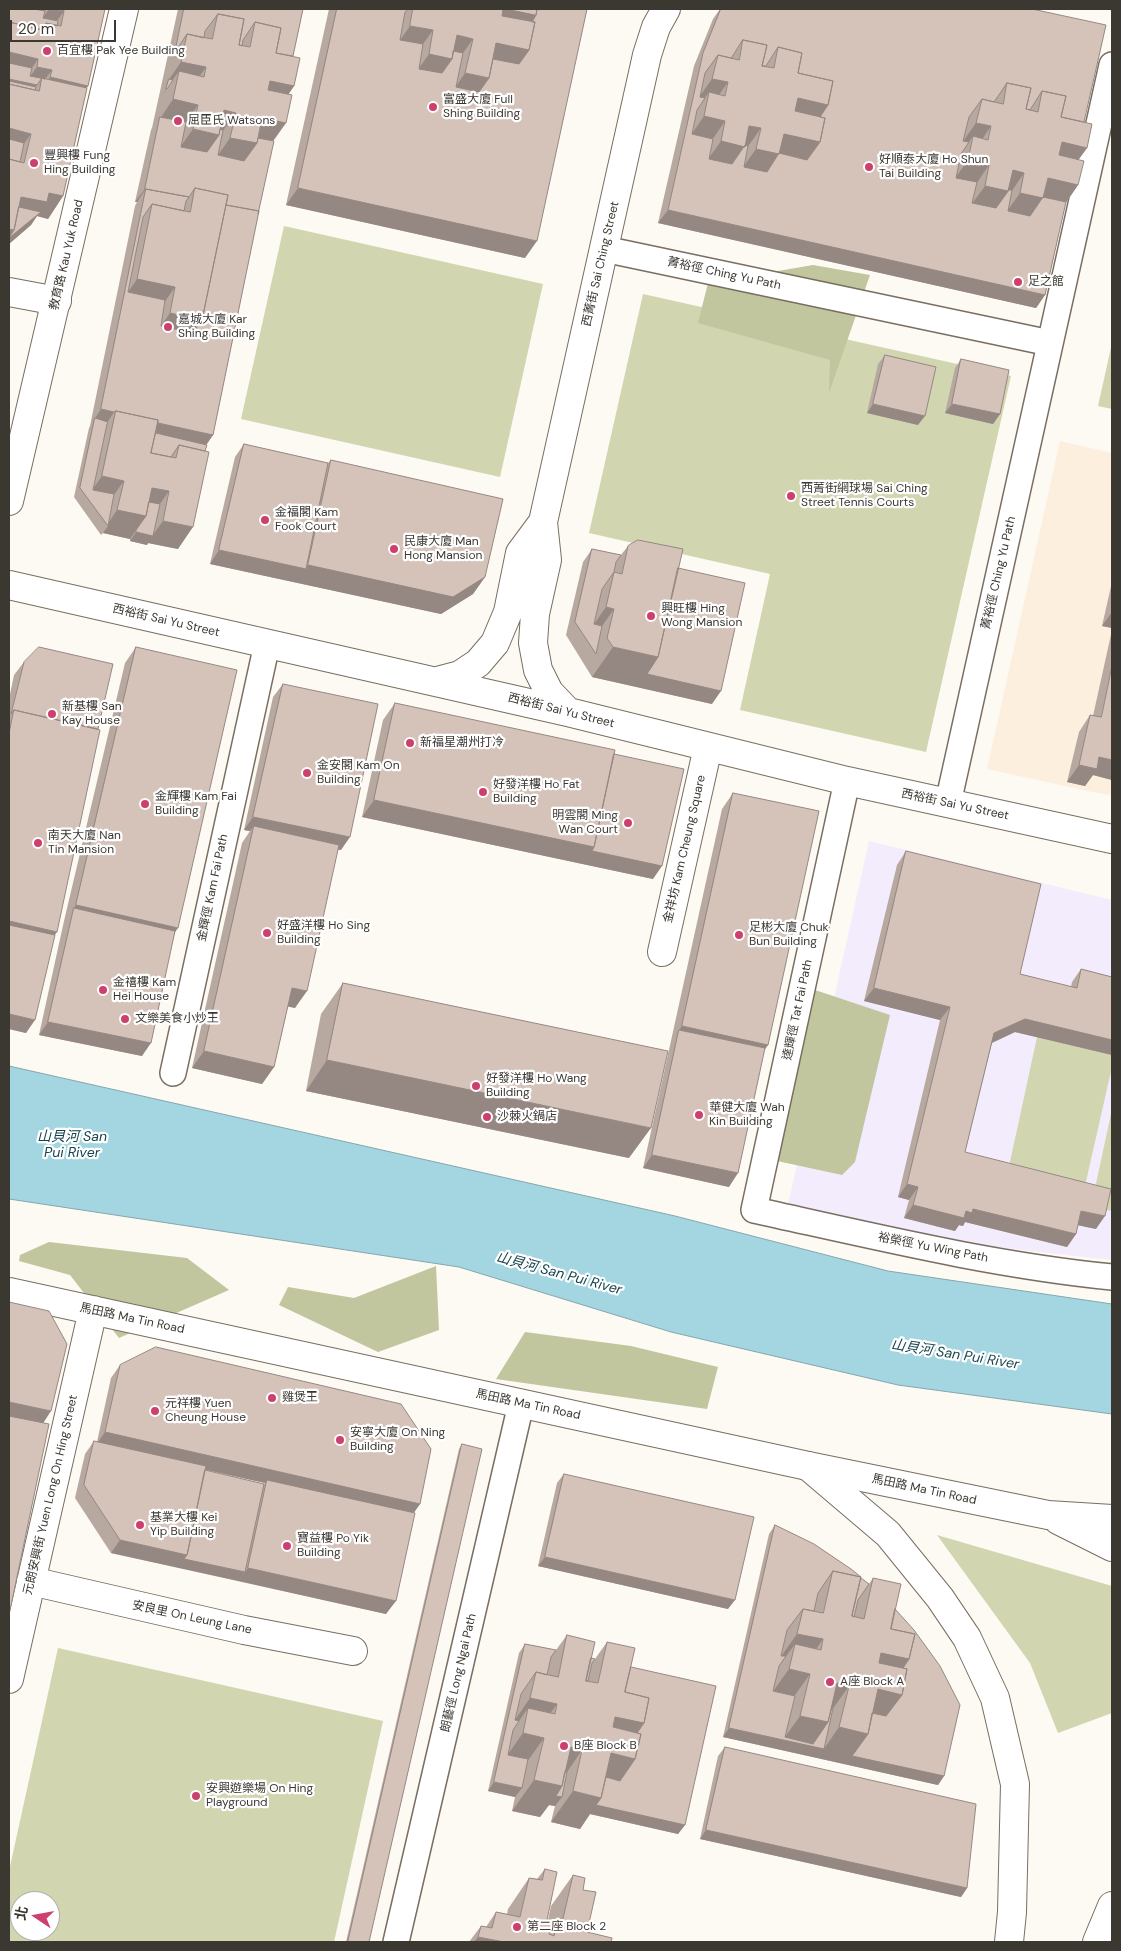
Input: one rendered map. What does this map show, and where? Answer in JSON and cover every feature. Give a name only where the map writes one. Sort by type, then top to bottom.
[{"type":"street","name":"教育路 Kau Yuk Road","points":[[9,501],[124,9]]},
{"type":"street","name":"西菁街 Sai Ching Street","points":[[568,712],[549,692],[538,670],[532,643],[535,614],[547,560],[543,522],[647,55],[656,27],[666,9]]},
{"type":"street","name":"菁裕徑 Ching Yu Path","points":[[948,803],[1112,65]]},
{"type":"street","name":"菁裕徑 Ching Yu Path","points":[[604,249],[1050,343]]},
{"type":"street","points":[[9,292],[57,301]]},
{"type":"street","name":"西菁街 Sai Ching Street","points":[[437,681],[460,675],[478,663],[495,643],[508,612],[520,553],[543,522]]},
{"type":"street","name":"西裕街 Sai Yu Street","points":[[9,585],[437,681],[847,781],[1112,839]]},
{"type":"street","name":"金輝徑 Kam Fai Path","points":[[173,1073],[267,644]]},
{"type":"street","name":"金祥坊 Kam Cheung Square","points":[[662,952],[708,747]]},
{"type":"street","name":"達輝徑 Tat Fai Path","points":[[754,1210],[847,781]]},
{"type":"street","name":"裕榮徑 Yu Wing Path","points":[[754,1210],[944,1251],[1065,1273],[1112,1277]]},
{"type":"street","name":"馬田路 Ma Tin Road","points":[[9,1292],[808,1466],[1048,1515],[1112,1519]]},
{"type":"street","name":"元朗安興街 Yuen Long On Hing Street","points":[[9,1679],[93,1310]]},
{"type":"street","name":"朗藝徑 Long Ngai Path","points":[[396,1942],[521,1404]]},
{"type":"street","points":[[808,1466],[888,1534],[934,1591],[967,1638],[995,1698],[1015,1784],[1012,1912],[1009,1942]]},
{"type":"street","name":"馬田路 Ma Tin Road","points":[[1048,1515],[1112,1547]]},
{"type":"street","name":"安良里 On Leung Lane","points":[[31,1582],[244,1630],[353,1651]]},
{"type":"street","points":[[1097,1942],[1112,1906]]},
{"type":"shaded area","points":[[1060,441],[1112,453],[1112,795],[987,769]]},
{"type":"shaded area","points":[[869,841],[1112,900],[1112,1260],[885,1232],[787,1209]]},
{"type":"green space","points":[[284,226],[543,284],[500,477],[241,419]]},
{"type":"green space","points":[[813,265],[870,275],[829,393],[830,360],[698,323],[708,283]]},
{"type":"green space","name":"西菁街網球場 Sai Ching Street Tennis Courts","points":[[643,294],[1011,376],[926,752],[740,710],[770,574],[589,533]]},
{"type":"green space","points":[[1112,343],[1112,409],[1098,406]]},
{"type":"green space","points":[[791,982],[890,1015],[855,1162],[842,1175],[754,1156]]},
{"type":"green space","points":[[1039,1028],[1112,1043],[1112,1067],[1082,1199],[1005,1185]]},
{"type":"green space","points":[[1112,1109],[1112,1211],[1091,1207]]},
{"type":"green space","points":[[49,1242],[187,1258],[229,1290],[119,1338],[70,1275],[19,1261],[20,1255]]},
{"type":"green space","points":[[436,1266],[439,1330],[378,1352],[279,1305],[288,1287],[354,1298]]},
{"type":"green space","points":[[525,1332],[631,1346],[718,1367],[707,1409],[496,1379]]},
{"type":"green space","points":[[937,1535],[1112,1586],[1112,1713],[1058,1733],[1030,1663]]},
{"type":"green space","name":"安興遊樂場 On Hing Playground","points":[[58,1648],[383,1721],[334,1942],[9,1942],[9,1871]]},
{"type":"water","name":"山貝河 San Pui River","points":[[9,1066],[675,1216],[888,1271],[1112,1304],[1112,1414],[898,1385],[671,1332],[459,1267],[9,1199]]},
{"type":"building","points":[[9,9],[45,11],[43,18],[58,21],[57,26],[46,23],[42,30],[9,22]]},
{"type":"building","points":[[51,9],[105,9],[88,86],[50,77],[52,70],[37,67],[38,59],[9,52],[9,22],[44,30],[46,23],[61,26],[64,11]]},
{"type":"building","points":[[184,9],[303,9],[293,56],[276,53],[281,28],[255,22],[243,40],[242,46],[239,45],[244,19],[218,14],[205,31],[204,38],[187,34],[175,52]]},
{"type":"building","name":"富盛大廈 Full Shing Building","points":[[337,9],[408,9],[405,12],[400,40],[423,44],[419,69],[442,73],[452,59],[453,51],[463,53],[456,87],[479,92],[489,78],[493,59],[519,64],[529,50],[535,22],[532,22],[537,9],[587,9],[537,241],[298,188]]},
{"type":"building","points":[[413,9],[503,9],[502,16],[535,22],[529,50],[496,43],[489,78],[465,73],[473,39],[457,35],[452,59],[429,54],[433,30],[410,26]]},
{"type":"building","points":[[506,9],[537,9],[536,15]]},
{"type":"building","name":"好順泰大廈 Ho Shun Tai Building","points":[[721,9],[1032,9],[1106,25],[1084,122],[1061,117],[1066,96],[1042,91],[1030,110],[1026,109],[1031,88],[1007,83],[994,102],[982,99],[969,117],[963,141],[969,142],[961,154],[956,178],[977,182],[972,203],[996,208],[1009,190],[1012,190],[1008,211],[1030,216],[1043,197],[1066,202],[1045,295],[668,210],[703,53]],"holes":[[[743,40],[767,45],[762,66],[766,66],[778,47],[802,53],[798,73],[833,81],[828,105],[820,117],[825,118],[820,142],[807,160],[779,153],[767,172],[744,167],[748,146],[745,145],[732,164],[709,159],[713,139],[692,134],[697,110],[705,98],[700,97],[705,73],[718,55],[731,58]]]},
{"type":"building","points":[[218,14],[244,19],[239,45],[250,47],[255,22],[281,28],[276,53],[300,58],[294,86],[270,81],[268,90],[292,95],[286,123],[262,118],[257,143],[230,138],[236,113],[224,110],[219,135],[193,129],[198,105],[173,99],[179,71],[204,77],[206,67],[181,62],[187,34],[212,39]]},
{"type":"building","points":[[743,40],[767,45],[762,66],[774,68],[778,47],[802,53],[798,73],[833,81],[828,105],[798,98],[795,111],[825,118],[820,142],[784,134],[779,154],[756,149],[761,128],[749,126],[745,147],[721,141],[725,121],[704,116],[709,92],[725,96],[728,82],[712,79],[718,55],[739,60]]},
{"type":"building","points":[[9,63],[32,68],[30,76],[42,78],[37,85],[9,79]]},
{"type":"building","name":"豐興樓 Fung Hing Building","points":[[42,78],[87,88],[63,196],[49,193],[47,202],[21,197],[14,230],[9,229],[9,159],[24,163],[31,134],[9,128],[9,84],[39,91]]},
{"type":"building","points":[[169,79],[173,80],[166,89]]},
{"type":"building","points":[[9,81],[36,87],[35,90],[9,84]]},
{"type":"building","points":[[1007,83],[1031,88],[1026,109],[1038,112],[1042,91],[1066,96],[1061,117],[1092,124],[1087,148],[1062,142],[1059,155],[1084,161],[1078,185],[1048,178],[1043,198],[1020,193],[1024,173],[1013,170],[1008,191],[985,186],[989,165],[968,160],[973,136],[988,140],[991,126],[976,123],[982,99],[1003,104]]},
{"type":"building","points":[[160,117],[186,122],[181,147],[207,152],[219,135],[220,129],[223,130],[218,155],[244,161],[257,143],[258,138],[274,141],[259,211],[226,205],[228,195],[195,188],[189,197],[145,189]]},
{"type":"building","points":[[9,139],[24,143],[20,162],[9,159]]},
{"type":"building","points":[[195,188],[228,195],[202,320],[170,313],[175,287],[137,279],[152,204],[190,212]]},
{"type":"building","points":[[146,189],[189,197],[184,211],[152,204],[143,217],[128,292],[165,300],[161,326],[193,333],[202,320],[226,205],[259,211],[213,435],[158,423],[158,420],[101,409]]},
{"type":"building","points":[[19,207],[41,212],[9,238],[14,230]]},
{"type":"building","points":[[885,355],[936,367],[925,416],[873,404]]},
{"type":"building","points":[[961,359],[1009,370],[1000,414],[952,404]]},
{"type":"building","points":[[116,411],[158,420],[151,453],[176,458],[179,445],[209,452],[193,527],[163,521],[169,491],[152,488],[146,516],[117,510],[124,481],[102,476]]},
{"type":"building","points":[[95,418],[108,422],[93,490],[114,494],[108,526],[80,488]]},
{"type":"building","points":[[156,433],[207,445],[205,451],[179,445],[171,457],[151,453]]},
{"type":"building","name":"金福閣 Kam Fook Court","points":[[244,444],[328,463],[306,569],[219,550]]},
{"type":"building","name":"民康大廈 Man Hong Mansion","points":[[331,460],[503,499],[485,577],[453,597],[308,565]]},
{"type":"building","points":[[149,502],[160,504],[153,536],[136,532],[146,516]]},
{"type":"building","points":[[638,540],[683,549],[658,657],[613,647],[607,638],[614,609],[606,607],[614,572],[622,574],[628,546]]},
{"type":"building","points":[[592,549],[621,555],[616,562],[614,572],[602,589],[594,624],[602,626],[596,654],[575,622]]},
{"type":"building","points":[[678,568],[745,583],[721,691],[647,674],[658,657]]},
{"type":"building","name":"新基樓 San Kay House","points":[[39,647],[113,664],[98,729],[14,710],[11,714],[24,662]]},
{"type":"building","name":"金輝樓 Kam Fai Building","points":[[136,647],[237,670],[178,928],[76,905]]},
{"type":"building","points":[[1112,666],[1112,760],[1099,757],[1097,769],[1079,765],[1090,715],[1101,717]]},
{"type":"building","name":"金安閣 Kam On Building","points":[[283,684],[378,704],[350,837],[253,817]]},
{"type":"building","name":"好發洋樓 Ho Fat Building","points":[[395,703],[615,750],[594,847],[374,800]]},
{"type":"building","name":"南天大廈 Nan Tin Mansion","points":[[14,710],[100,730],[57,932],[9,921],[9,734]]},
{"type":"building","name":"明雲閣 Ming Wan Court","points":[[614,754],[684,769],[662,866],[592,851]]},
{"type":"building","name":"足彬大廈 Chuk Bun Building","points":[[733,793],[819,811],[768,1045],[682,1026]]},
{"type":"building","name":"好盛洋樓 Ho Sing Building","points":[[254,826],[339,845],[307,991],[292,988],[274,1067],[204,1051]]},
{"type":"building","points":[[906,851],[1041,884],[1020,974],[1077,988],[1081,969],[1112,977],[1112,1040],[1025,1019],[994,1033],[965,1152],[1111,1189],[1105,1216],[1081,1211],[1076,1234],[973,1209],[972,1213],[966,1211],[964,1218],[913,1205],[918,1187],[907,1184],[950,1007],[874,988]]},
{"type":"building","name":"金禧樓 Kam Hei House","points":[[74,908],[175,931],[151,1043],[48,1022]]},
{"type":"building","points":[[9,925],[55,935],[35,1020],[9,1014]]},
{"type":"building","points":[[343,983],[668,1051],[651,1128],[327,1060]]},
{"type":"building","name":"華健大廈 Wah Kin Building","points":[[679,1030],[765,1048],[738,1173],[652,1155]]},
{"type":"building","points":[[9,1302],[49,1311],[67,1344],[51,1411],[9,1402]]},
{"type":"building","points":[[156,1347],[401,1404],[431,1449],[420,1504],[105,1432],[120,1365]]},
{"type":"building","points":[[9,1416],[49,1424],[9,1615]]},
{"type":"building","name":"基業大樓 Kei Yip Building","points":[[94,1441],[206,1466],[187,1555],[120,1540],[84,1485]]},
{"type":"building","points":[[462,1444],[482,1449],[369,1942],[348,1942]]},
{"type":"building","points":[[205,1470],[264,1484],[245,1572],[184,1559],[187,1555]]},
{"type":"building","points":[[564,1474],[754,1517],[735,1600],[545,1557]]},
{"type":"building","points":[[267,1480],[415,1513],[396,1601],[248,1568]]},
{"type":"building","points":[[775,1525],[814,1544],[861,1577],[833,1571],[818,1593],[814,1611],[803,1609],[787,1630],[781,1656],[786,1656],[779,1666],[773,1691],[795,1696],[785,1737],[813,1744],[828,1722],[833,1708],[824,1749],[729,1728]]},
{"type":"building","points":[[833,1571],[861,1577],[852,1616],[864,1619],[873,1578],[901,1584],[891,1629],[915,1634],[909,1659],[881,1653],[879,1663],[907,1669],[902,1695],[878,1689],[868,1734],[839,1727],[849,1686],[837,1683],[828,1722],[800,1716],[810,1674],[789,1669],[795,1644],[821,1650],[823,1639],[797,1634],[803,1609],[823,1613]]},
{"type":"building","points":[[861,1578],[869,1584],[858,1600],[854,1617],[852,1616]]},
{"type":"building","points":[[895,1609],[914,1630],[940,1666],[960,1705],[944,1776],[852,1756],[868,1734],[872,1713],[886,1716],[902,1695],[907,1669],[903,1668],[909,1659],[915,1634],[891,1629]]},
{"type":"building","points":[[567,1635],[595,1642],[586,1681],[598,1683],[607,1642],[635,1648],[625,1692],[649,1698],[644,1723],[615,1717],[613,1727],[641,1734],[635,1759],[611,1753],[601,1798],[573,1791],[582,1750],[571,1747],[562,1786],[534,1780],[544,1738],[523,1733],[528,1708],[555,1714],[557,1704],[530,1698],[536,1672],[558,1677]]},
{"type":"building","points":[[525,1644],[556,1650],[551,1657],[547,1675],[536,1672],[521,1694],[515,1720],[519,1721],[513,1730],[508,1755],[528,1759],[522,1788],[494,1782]]},
{"type":"building","points":[[591,1658],[595,1659],[592,1663],[588,1681],[586,1681]]},
{"type":"building","points":[[631,1667],[716,1686],[685,1825],[596,1805],[601,1798],[606,1777],[620,1781],[635,1759],[641,1734],[637,1733],[644,1723],[649,1698],[625,1692]]},
{"type":"building","points":[[725,1747],[976,1804],[967,1888],[706,1830]]},
{"type":"building","points":[[565,1772],[567,1772],[562,1797],[556,1796],[562,1786]]},
{"type":"building","points":[[545,1869],[557,1872],[547,1920],[552,1921],[549,1934],[554,1936],[557,1922],[562,1923],[573,1875],[585,1878],[583,1890],[596,1892],[587,1932],[612,1938],[611,1942],[504,1942],[478,1937],[481,1926],[492,1928],[496,1912],[520,1917],[529,1878],[542,1880]]},
{"type":"place","name":"百宜樓 Pak Yee Building","points":[[47,51]]},
{"type":"place","name":"富盛大廈 Full Shing Building","points":[[433,107]]},
{"type":"place","name":"屈臣氏 Watsons","points":[[178,121]]},
{"type":"place","name":"豐興樓 Fung Hing Building","points":[[34,163]]},
{"type":"place","name":"好順泰大廈 Ho Shun Tai Building","points":[[869,167]]},
{"type":"place","name":"足之館","points":[[1018,282]]},
{"type":"place","name":"嘉城大廈 Kar Shing Building","points":[[168,327]]},
{"type":"place","name":"西菁街網球場 Sai Ching Street Tennis Courts","points":[[791,496]]},
{"type":"place","name":"金福閣 Kam Fook Court","points":[[265,520]]},
{"type":"place","name":"民康大廈 Man Hong Mansion","points":[[394,549]]},
{"type":"place","name":"興旺樓 Hing Wong Mansion","points":[[651,616]]},
{"type":"place","name":"新基樓 San Kay House","points":[[52,714]]},
{"type":"place","name":"新福星潮州打冷","points":[[410,743]]},
{"type":"place","name":"金安閣 Kam On Building","points":[[307,773]]},
{"type":"place","name":"好發洋樓 Ho Fat Building","points":[[483,792]]},
{"type":"place","name":"金輝樓 Kam Fai Building","points":[[145,804]]},
{"type":"place","name":"明雲閣 Ming Wan Court","points":[[628,823]]},
{"type":"place","name":"南天大廈 Nan Tin Mansion","points":[[38,843]]},
{"type":"place","name":"好盛洋樓 Ho Sing Building","points":[[267,933]]},
{"type":"place","name":"足彬大廈 Chuk Bun Building","points":[[739,935]]},
{"type":"place","name":"金禧樓 Kam Hei House","points":[[103,990]]},
{"type":"place","name":"文樂美食小炒王","points":[[125,1019]]},
{"type":"place","name":"好發洋樓 Ho Wang Building","points":[[476,1086]]},
{"type":"place","name":"華健大廈 Wah Kin Building","points":[[699,1115]]},
{"type":"place","name":"沙棘火鍋店","points":[[487,1117]]},
{"type":"place","name":"雞煲王","points":[[272,1398]]},
{"type":"place","name":"元祥樓 Yuen Cheung House","points":[[155,1411]]},
{"type":"place","name":"安寧大廈 On Ning Building","points":[[340,1440]]},
{"type":"place","name":"基業大樓 Kei Yip Building","points":[[140,1525]]},
{"type":"place","name":"寶益樓 Po Yik Building","points":[[287,1546]]},
{"type":"place","name":"A座 Block A","points":[[830,1682]]},
{"type":"place","name":"B座 Block B","points":[[564,1746]]},
{"type":"place","name":"安興遊樂場 On Hing Playground","points":[[196,1796]]},
{"type":"place","name":"第二座 Block 2","points":[[517,1927]]}]
